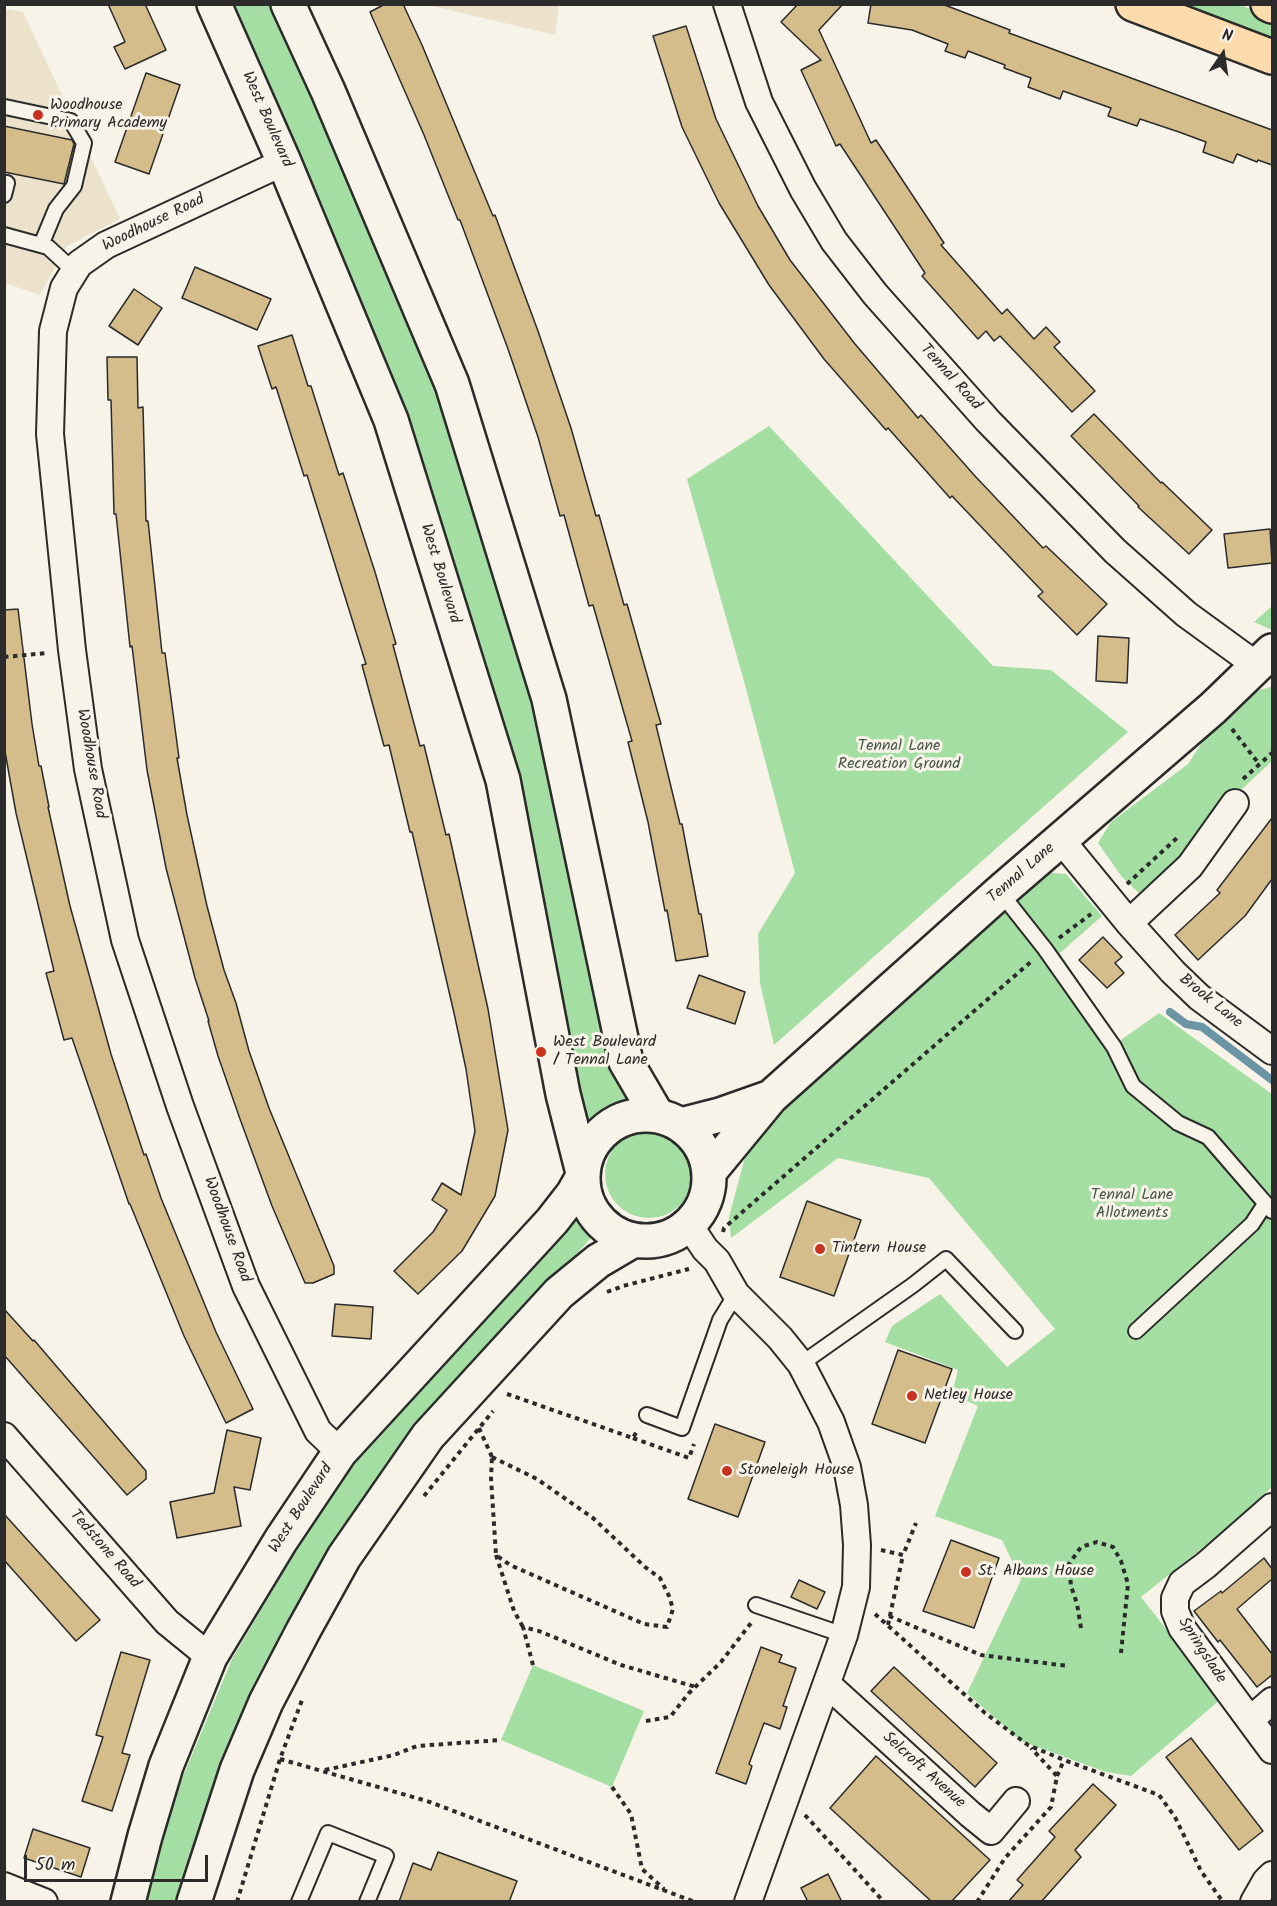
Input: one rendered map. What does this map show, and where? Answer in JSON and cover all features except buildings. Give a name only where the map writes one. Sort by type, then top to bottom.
[{"type":"main road","name":"West Boulevard","points":[[128,1902],[166,1766],[210,1657],[281,1540],[340,1452],[552,1221],[573,1194],[582,1174],[564,1094],[503,780],[391,420],[284,162],[214,4]]},
{"type":"main road","points":[[288,4],[328,91],[452,384],[549,699],[626,1062],[669,1120],[700,1145],[710,1171],[706,1201],[689,1226],[663,1240],[632,1241],[606,1229],[588,1207],[582,1174],[596,1138],[623,1118],[669,1120]]},
{"type":"main road","points":[[1133,4],[1272,57]]},
{"type":"main road","points":[[1268,4],[1272,6]]},
{"type":"main road","name":"Tennal Lane","points":[[710,1171],[771,1097],[1000,892],[1267,664]]},
{"type":"main road","name":"Tennal Lane","points":[[669,1120],[720,1115],[771,1097]]},
{"type":"main road","points":[[199,1898],[237,1770],[266,1702],[344,1557],[428,1436],[559,1293],[598,1261],[632,1241]]},
{"type":"street","name":"Tennal Road","points":[[727,4],[759,102],[803,189],[834,241],[875,294],[988,422],[1115,551],[1186,614],[1267,664]]},
{"type":"street","name":"Woodhouse Road","points":[[284,162],[106,245],[79,264],[64,288],[53,331],[50,434],[72,650],[88,769],[126,940],[180,1106],[246,1286],[318,1431],[340,1452]]},
{"type":"street","points":[[1129,922],[1190,866],[1239,792]]},
{"type":"street","name":"Brook Lane","points":[[1061,840],[1173,972],[1199,997],[1272,1050]]},
{"type":"street","points":[[689,1226],[705,1249],[717,1261],[736,1294],[780,1338],[801,1364],[831,1422],[847,1467],[854,1505],[857,1545],[855,1595],[844,1635],[787,1794],[758,1897]]},
{"type":"street","name":"Tedstone Road","points":[[4,1436],[167,1622],[210,1657]]},
{"type":"street","name":"Springslade","points":[[1272,1507],[1206,1566],[1182,1583],[1175,1598],[1175,1611],[1182,1628],[1272,1750]]},
{"type":"street","name":"Selcroft Avenue","points":[[827,1684],[991,1831],[1016,1801]]},
{"type":"street","points":[[1250,1720],[1272,1701]]},
{"type":"street","points":[[1254,1902],[1272,1875]]},
{"type":"street","points":[[4,1886],[44,1902]]},
{"type":"lane","points":[[5,107],[70,121],[84,143],[74,186],[56,209],[41,246]]},
{"type":"lane","points":[[4,235],[48,248],[74,271]]},
{"type":"lane","points":[[1000,892],[1046,950],[1114,1047],[1133,1086],[1178,1124],[1208,1137],[1269,1207],[1136,1331]]},
{"type":"lane","points":[[801,1364],[946,1258],[1015,1331]]},
{"type":"lane","points":[[647,1415],[682,1428],[720,1320],[736,1294]]},
{"type":"lane","points":[[756,1605],[844,1635]]},
{"type":"lane","points":[[299,1902],[328,1833],[386,1856],[367,1902]]},
{"type":"path","points":[[4,657],[72,650]]},
{"type":"path","points":[[1213,708],[1259,764]]},
{"type":"path","points":[[1239,792],[1259,764],[1272,753]]},
{"type":"path","points":[[598,1296],[623,1286],[717,1261],[724,1228],[1046,950],[1110,898],[1180,835]]},
{"type":"path","points":[[513,1386],[507,1394],[633,1438],[647,1415]]},
{"type":"path","points":[[421,1500],[500,1403]]},
{"type":"path","points":[[479,1428],[492,1457],[491,1478],[496,1555],[514,1611],[523,1627],[533,1665]]},
{"type":"path","points":[[492,1457],[537,1479],[593,1518],[645,1567],[660,1578],[673,1609],[668,1627],[644,1624],[510,1565],[496,1555]]},
{"type":"path","points":[[888,1625],[888,1616],[903,1555],[916,1523]]},
{"type":"path","points":[[1081,1628],[1071,1586],[1069,1564],[1081,1547],[1098,1542],[1113,1547],[1128,1584],[1121,1653]]},
{"type":"path","points":[[857,1545],[903,1555]]},
{"type":"path","points":[[855,1595],[985,1713],[1028,1745],[1159,1795],[1175,1817],[1201,1871],[1223,1902]]},
{"type":"path","points":[[646,1721],[670,1717],[689,1693],[721,1662],[752,1623],[756,1605]]},
{"type":"path","points":[[888,1616],[981,1655],[1068,1666]]},
{"type":"path","points":[[523,1627],[539,1631],[621,1665],[696,1687]]},
{"type":"path","points":[[237,1902],[280,1759],[304,1692]]},
{"type":"path","points":[[324,1770],[394,1755],[417,1746],[501,1740]]},
{"type":"path","points":[[280,1759],[438,1805],[695,1902]]},
{"type":"path","points":[[1057,1776],[1064,1760]]},
{"type":"path","points":[[612,1787],[631,1814],[642,1869],[667,1892]]},
{"type":"path","points":[[787,1794],[884,1902]]},
{"type":"shaded area","points":[[428,5],[559,5],[555,35]]},
{"type":"shaded area","name":"Woodhouse Primary Academy","points":[[4,9],[23,12],[120,219],[67,246],[40,295],[5,283]]},
{"type":"green space","points":[[225,5],[275,5],[457,435],[539,706],[629,1097],[612,1104],[587,1120],[569,1054],[502,742]]},
{"type":"green space","points":[[1172,5],[1240,5],[1272,17],[1272,41]]},
{"type":"green space","name":"Tennal Lane Recreation Ground","points":[[769,426],[993,666],[1051,670],[1128,732],[774,1045],[760,983],[758,934],[795,873],[687,479]]},
{"type":"green space","points":[[1272,606],[1272,630],[1254,622]]},
{"type":"green space","points":[[1271,687],[1272,761],[1240,791],[1171,871],[1140,894],[1122,877],[1098,843],[1111,822],[1188,764],[1209,732],[1255,691]]},
{"type":"green space","name":"Tennal Lane Allotments","points":[[1051,873],[1066,874],[1102,916],[1060,953],[1118,1042],[1159,1013],[1272,1094],[1272,1487],[1221,1533],[1141,1597],[1221,1699],[1131,1776],[1106,1772],[1021,1741],[967,1693],[1021,1580],[1002,1540],[935,1516],[978,1406],[952,1394],[958,1370],[885,1342],[892,1326],[940,1294],[1007,1367],[1055,1329],[929,1178],[838,1158],[731,1238],[729,1217],[747,1150],[769,1117]]},
{"type":"green space","points":[[640,1130],[658,1130],[674,1137],[686,1149],[693,1165],[693,1183],[686,1199],[674,1211],[658,1218],[640,1218],[624,1211],[612,1199],[605,1183],[605,1165],[612,1149],[624,1137]]},
{"type":"green space","points":[[576,1219],[592,1237],[450,1393],[209,1824],[178,1901],[147,1902],[176,1793],[232,1659],[348,1467],[456,1345]]},
{"type":"green space","points":[[533,1665],[644,1711],[612,1787],[501,1740]]},
{"type":"waterway","points":[[1170,1012],[1186,1024],[1202,1027],[1272,1080]]},
{"type":"place","name":"Woodhouse Primary Academy","points":[[38,115]]},
{"type":"place","name":"West Boulevard / Tennal Lane","points":[[541,1052]]},
{"type":"place","name":"Tintern House","points":[[820,1249]]},
{"type":"place","name":"Netley House","points":[[912,1396]]},
{"type":"place","name":"Stoneleigh House","points":[[727,1471]]},
{"type":"place","name":"St. Albans House","points":[[966,1572]]}]
